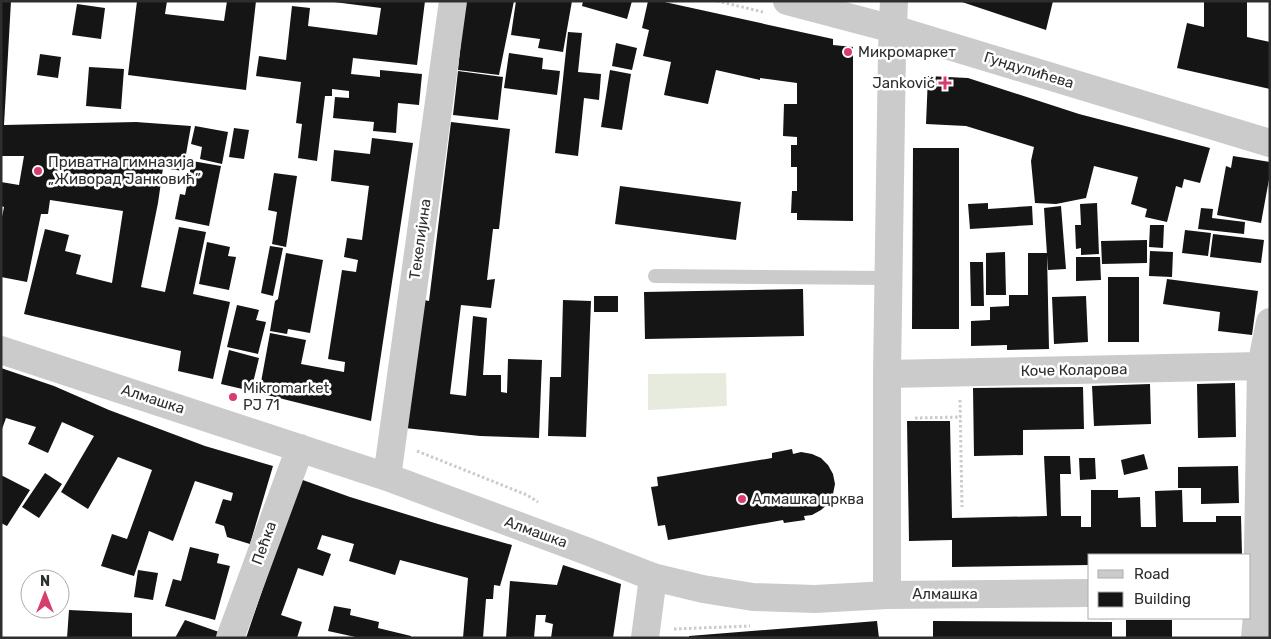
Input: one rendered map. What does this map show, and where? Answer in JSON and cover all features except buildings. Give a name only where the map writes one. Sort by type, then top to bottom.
[{"type":"street","name":"Текелијина","points":[[387,477],[453,1]]},
{"type":"street","name":"Гундулићева","points":[[787,1],[893,29],[1270,144]]},
{"type":"street","points":[[887,595],[888,278],[894,1]]},
{"type":"street","points":[[1255,638],[1259,592],[1261,366],[1270,322]]},
{"type":"street","name":"Алмашка","points":[[1,350],[387,477],[653,577],[703,589],[753,597],[815,599],[887,595],[1088,593]]},
{"type":"street","name":"Коче Коларова","points":[[887,374],[1261,366]]},
{"type":"street","name":"Пећка","points":[[230,638],[300,448]]},
{"type":"street","points":[[645,638],[653,577]]},
{"type":"lane","points":[[655,276],[888,278]]},
{"type":"path","points":[[959,373],[962,507]]},
{"type":"path","points":[[392,444],[408,447],[527,495],[541,504]]},
{"type":"shaded area","points":[[726,373],[727,406],[648,410],[648,374]]},
{"type":"place","name":"Микромаркет","points":[[848,52]]},
{"type":"place","name":"Janković","points":[[945,83]]},
{"type":"place","name":"Приватна гимназија „Живорад Јанковић”","points":[[38,171]]},
{"type":"place","name":"Mikromarket PJ 71","points":[[233,397]]},
{"type":"place","name":"Алмашка црква","points":[[742,499]]}]
